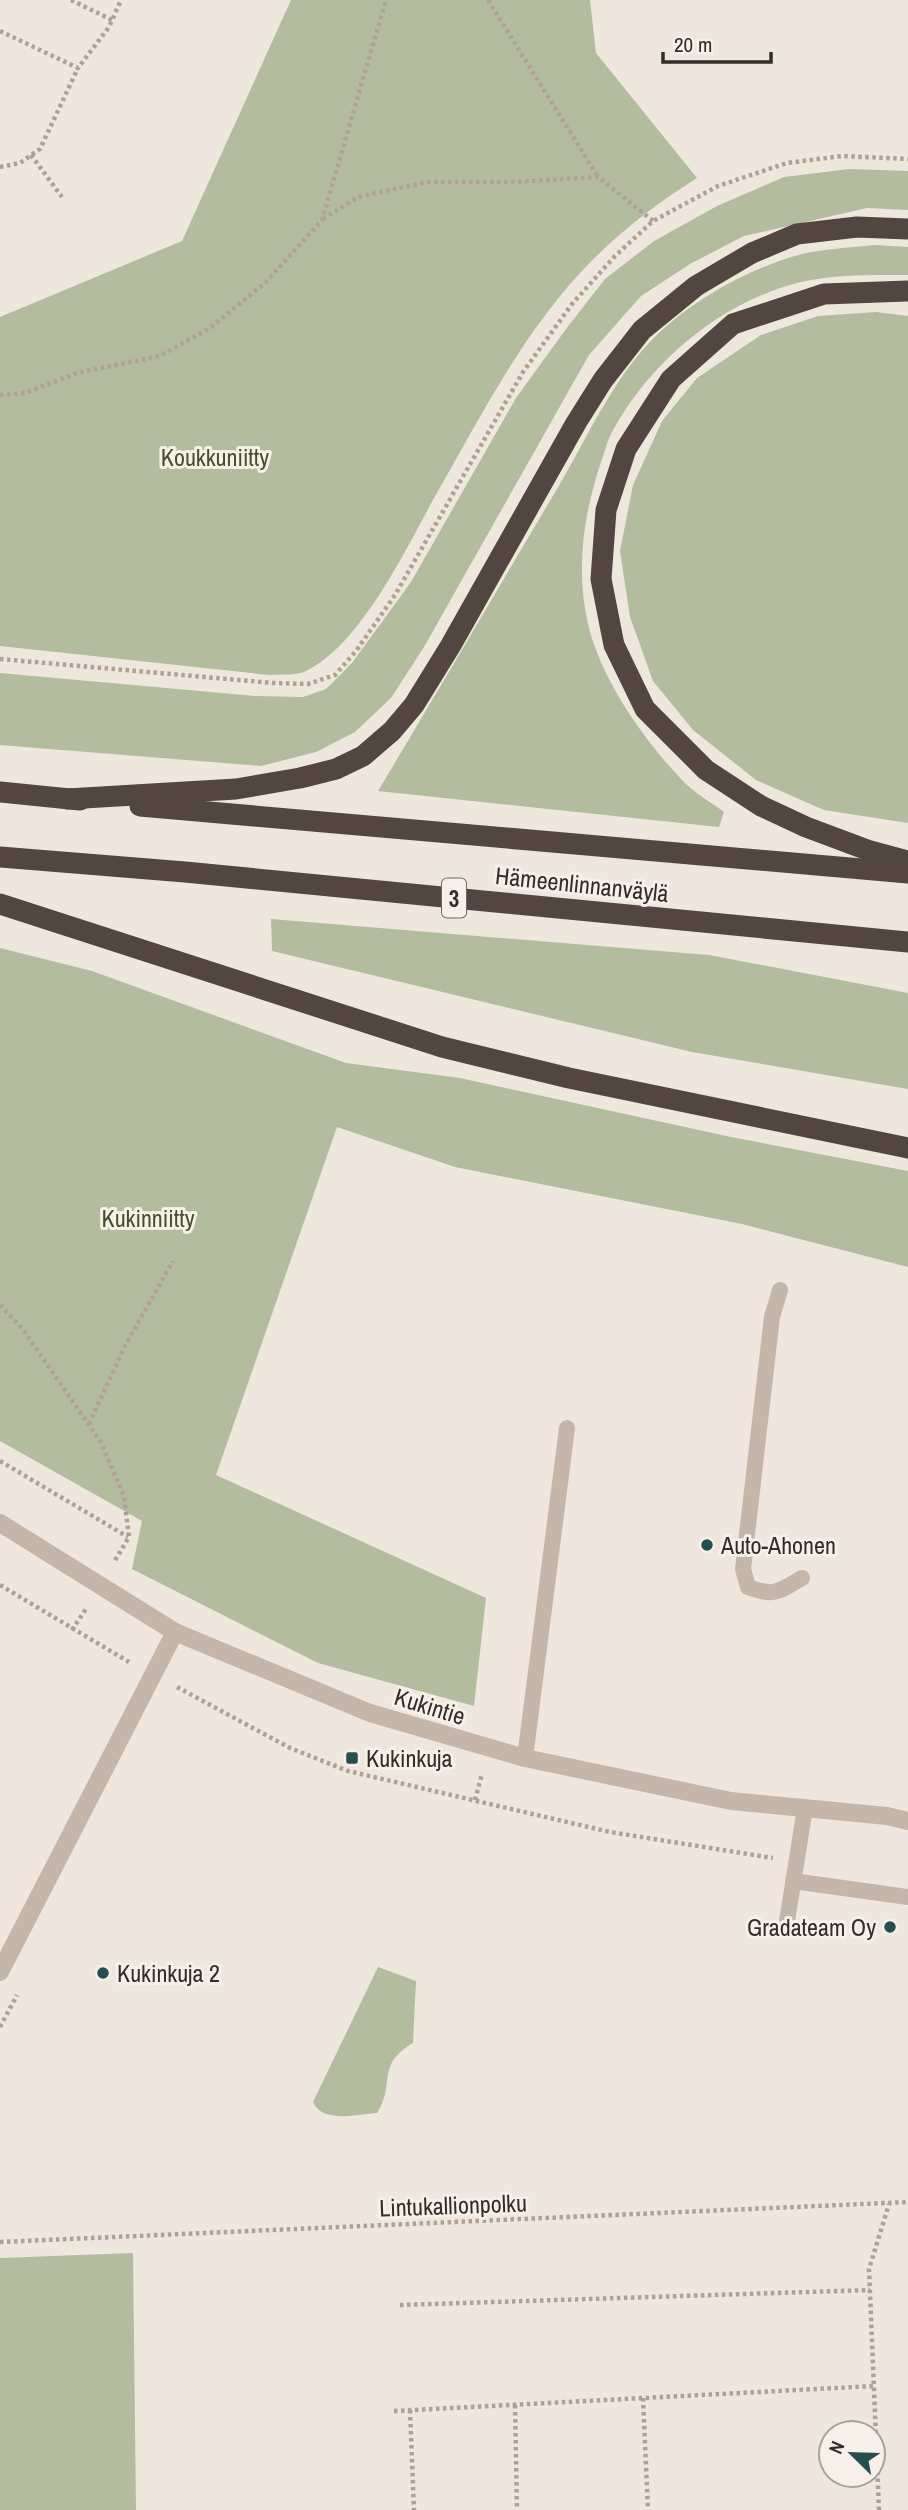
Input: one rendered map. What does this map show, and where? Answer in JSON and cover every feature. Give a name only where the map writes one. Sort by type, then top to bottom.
[{"type":"highway","points":[[67,799],[236,789],[337,769],[363,756],[392,731],[414,705],[451,645],[576,423],[603,380],[642,330],[696,286],[752,253],[797,234],[857,227],[908,229]]},
{"type":"highway","points":[[908,291],[824,294],[733,324],[671,379],[626,449],[606,510],[601,579],[614,645],[645,709],[706,770],[761,806],[806,827],[870,851],[908,861]]},
{"type":"highway","name":"Hämeenlinnanväylä","points":[[0,792],[908,873]]},
{"type":"highway","name":"Hämeenlinnanväylä","points":[[0,857],[185,872],[908,942]]},
{"type":"highway","points":[[0,904],[442,1047],[569,1078],[908,1148]]},
{"type":"street","name":"Kukintie","points":[[0,1523],[174,1632],[370,1713],[525,1758],[731,1801],[887,1816],[908,1821]]},
{"type":"street","points":[[0,1972],[174,1632]]},
{"type":"street","name":"Kukintie","points":[[887,1816],[908,1815]]},
{"type":"lane","points":[[780,1290],[772,1317],[743,1569],[748,1587],[766,1594],[781,1590],[802,1578]]},
{"type":"lane","points":[[525,1758],[567,1428]]},
{"type":"lane","points":[[787,1921],[805,1808]]},
{"type":"lane","points":[[793,1881],[908,1897]]},
{"type":"path","points":[[71,0],[112,20]]},
{"type":"path","points":[[0,166],[20,163],[40,149],[78,68],[112,20],[121,0]]},
{"type":"path","points":[[322,220],[386,0]]},
{"type":"path","points":[[488,0],[598,177],[653,221]]},
{"type":"path","points":[[0,31],[78,68]]},
{"type":"path","points":[[31,155],[62,197]]},
{"type":"path","points":[[0,659],[273,683],[308,684],[335,675],[356,651],[395,595],[523,372],[572,304],[615,256],[653,221],[718,186],[787,163],[842,156],[908,159]]},
{"type":"path","points":[[0,395],[25,393],[77,373],[160,356],[170,351],[210,328],[265,283],[322,220],[358,197],[427,182],[512,182],[598,177]]},
{"type":"path","points":[[89,1425],[125,1346],[173,1261]]},
{"type":"path","points":[[0,1305],[22,1328],[100,1441],[124,1496],[129,1537],[0,1461]]},
{"type":"path","points":[[0,1585],[152,1676],[290,1748],[348,1771],[610,1832],[795,1862]]},
{"type":"path","name":"Lintukallionpolku","points":[[0,2242],[908,2202]]},
{"type":"path","points":[[880,2510],[869,2269],[889,2204]]},
{"type":"path","points":[[400,2305],[870,2290]]},
{"type":"path","points":[[394,2411],[874,2386]]},
{"type":"path","points":[[643,2398],[648,2510]]},
{"type":"path","points":[[515,2405],[517,2510]]},
{"type":"path","points":[[410,2410],[414,2510]]},
{"type":"green space","name":"Koukkuniitty","points":[[291,0],[590,0],[596,53],[697,178],[660,203],[607,246],[561,295],[525,343],[493,394],[380,594],[345,640],[326,658],[302,673],[269,675],[0,646],[0,317],[182,241]]},
{"type":"green space","points":[[849,169],[908,171],[908,210],[867,208],[744,236],[690,264],[641,296],[589,355],[424,647],[391,698],[355,732],[316,752],[261,766],[0,745],[0,673],[255,696],[303,697],[326,689],[352,663],[411,582],[516,398],[605,279],[654,241],[717,206],[784,177]]},
{"type":"green space","points":[[875,245],[908,247],[908,275],[838,277],[797,283],[741,305],[690,339],[667,359],[628,406],[610,435],[595,482],[583,544],[582,586],[595,648],[626,709],[653,747],[687,785],[724,812],[719,827],[378,791],[557,489],[606,401],[651,340],[697,302],[758,269],[811,252]]},
{"type":"green space","points":[[876,312],[908,316],[908,823],[824,810],[756,780],[693,730],[653,681],[630,617],[620,551],[633,485],[662,421],[697,378],[761,335],[818,316]]},
{"type":"green space","points":[[271,919],[709,955],[908,993],[908,1089],[692,1052],[272,951]]},
{"type":"green space","name":"Kukinniitty","points":[[0,948],[92,971],[346,1063],[460,1078],[731,1137],[908,1171],[908,1267],[742,1224],[455,1167],[337,1127],[216,1475],[486,1598],[474,1706],[318,1663],[132,1569],[142,1521],[0,1441]]},
{"type":"green space","points":[[378,1967],[416,1981],[413,2043],[394,2059],[377,2113],[341,2116],[324,2113],[313,2102]]},
{"type":"green space","points":[[133,2253],[136,2510],[0,2510],[0,2258]]},
{"type":"place","name":"Auto-Ahonen","points":[[707,1545]]},
{"type":"place","name":"Kukinkuja","points":[[352,1758]]},
{"type":"place","name":"Gradateam Oy","points":[[890,1927]]},
{"type":"place","name":"Kukinkuja 2","points":[[103,1973]]}]
